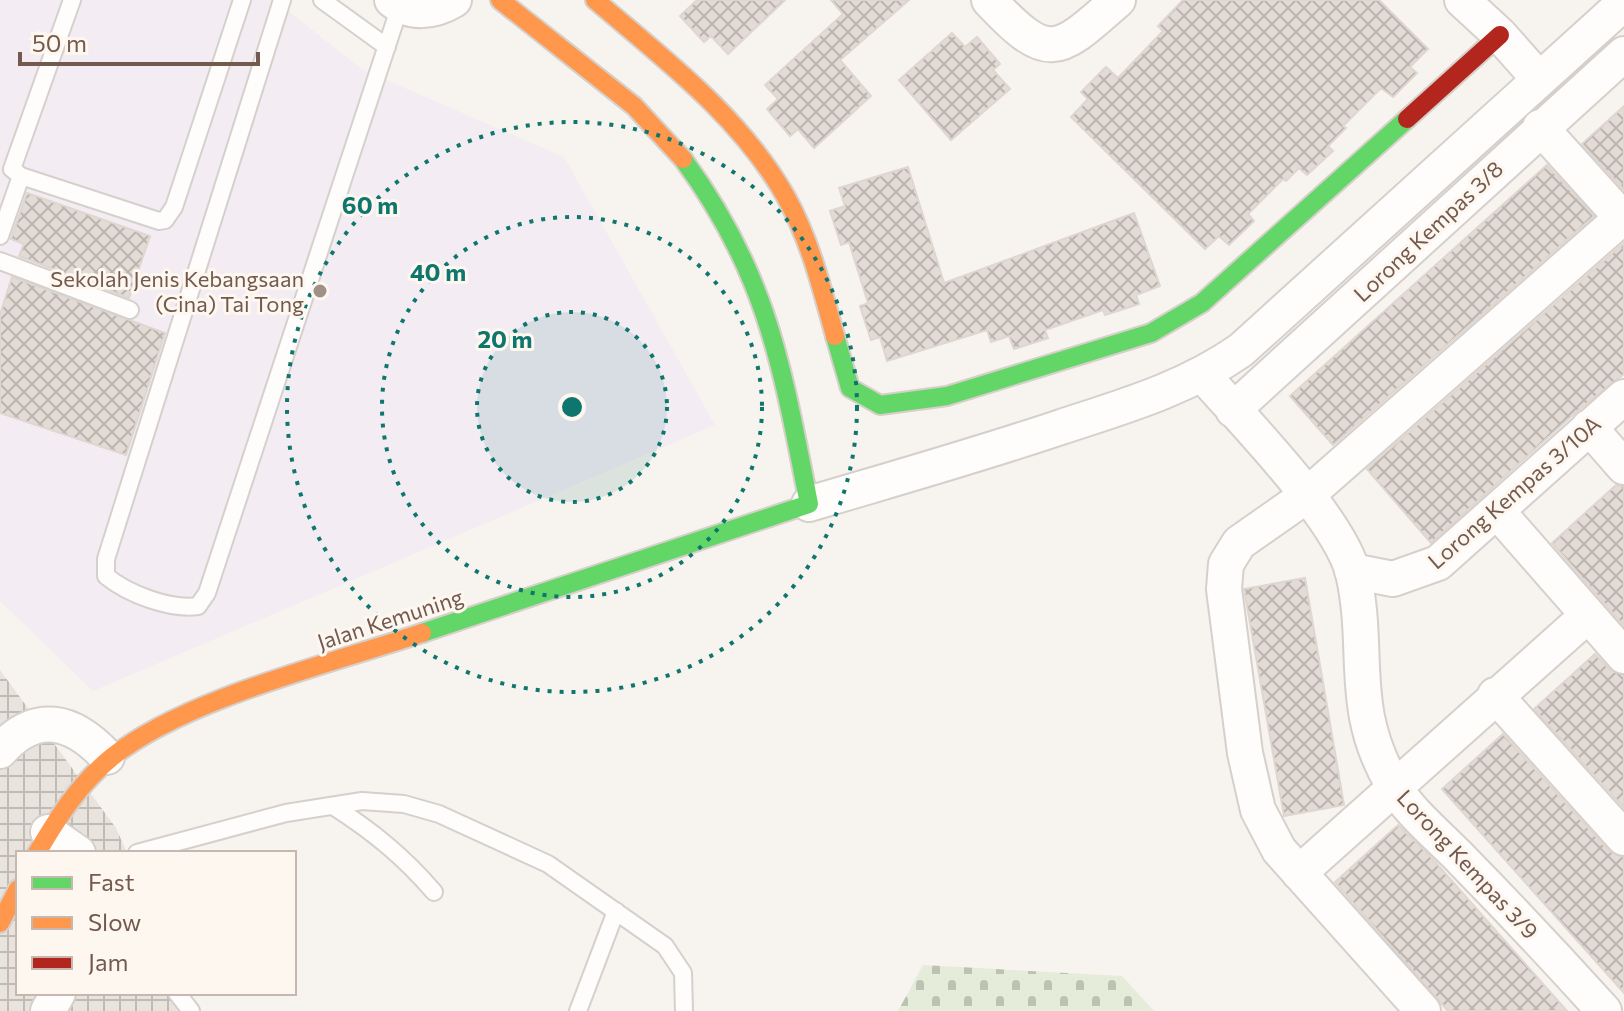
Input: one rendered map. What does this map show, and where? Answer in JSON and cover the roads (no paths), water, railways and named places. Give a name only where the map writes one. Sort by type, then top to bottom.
[{"type":"street","points":[[396,3],[419,11],[454,0]]},
{"type":"street","points":[[500,0],[635,107],[666,138],[708,194],[741,253],[776,342],[809,504],[1021,440],[1168,392],[1204,376],[1241,350],[1624,3]]},
{"type":"street","points":[[595,0],[711,100],[765,164],[787,198],[802,235],[850,388],[865,400],[880,405],[947,396],[1151,333],[1177,320],[1202,303],[1500,35]]},
{"type":"street","points":[[989,0],[1022,35],[1047,47],[1073,40],[1118,0]]},
{"type":"street","points":[[1462,0],[1500,35],[1539,79]]},
{"type":"street","name":"Lorong Kempas 3/8","points":[[1233,410],[1540,127],[1624,54]]},
{"type":"street","points":[[1423,1011],[1279,850],[1258,810],[1245,753],[1224,589],[1226,564],[1239,543],[1306,496],[1623,218],[1540,127]]},
{"type":"street","name":"Lorong Kempas 3/9","points":[[1204,376],[1306,496],[1342,545],[1352,571],[1358,604],[1361,687],[1366,720],[1394,787],[1604,1011]]},
{"type":"street","name":"Lorong Kempas 3/10A","points":[[1352,571],[1393,579],[1438,563],[1624,397]]},
{"type":"street","points":[[1589,427],[1624,467]]},
{"type":"street","name":"Jalan Kemuning","points":[[43,842],[107,757],[157,726],[221,700],[809,504]]},
{"type":"street","points":[[1497,511],[1624,656]]},
{"type":"street","points":[[1299,873],[1587,616]]},
{"type":"street","points":[[1495,695],[1624,838]]},
{"type":"street","points":[[0,751],[16,733],[49,724],[72,728],[107,757]]},
{"type":"street","points":[[43,842],[72,851]]},
{"type":"street","points":[[0,923],[16,893]]},
{"type":"lane","points":[[72,0],[12,169],[21,176],[154,220],[165,220],[174,207],[242,0]]},
{"type":"lane","points":[[282,0],[106,559],[106,576],[115,583],[180,609],[198,606],[207,593],[387,47],[396,3]]},
{"type":"lane","points":[[322,0],[387,47]]},
{"type":"lane","points":[[0,236],[21,176]]},
{"type":"lane","points":[[0,261],[130,310]]},
{"type":"lane","points":[[144,851],[286,813],[333,806],[376,802],[404,804],[439,814],[548,864],[665,946],[683,973],[687,992],[684,1011]]},
{"type":"lane","points":[[333,806],[404,857],[434,892]]},
{"type":"lane","points":[[578,1011],[616,911]]},
{"type":"lane","points":[[179,995],[191,1011]]},
{"type":"place","name":"Sekolah Jenis Kebangsaan (Cina) Tai Tong","points":[[320,291]]}]
